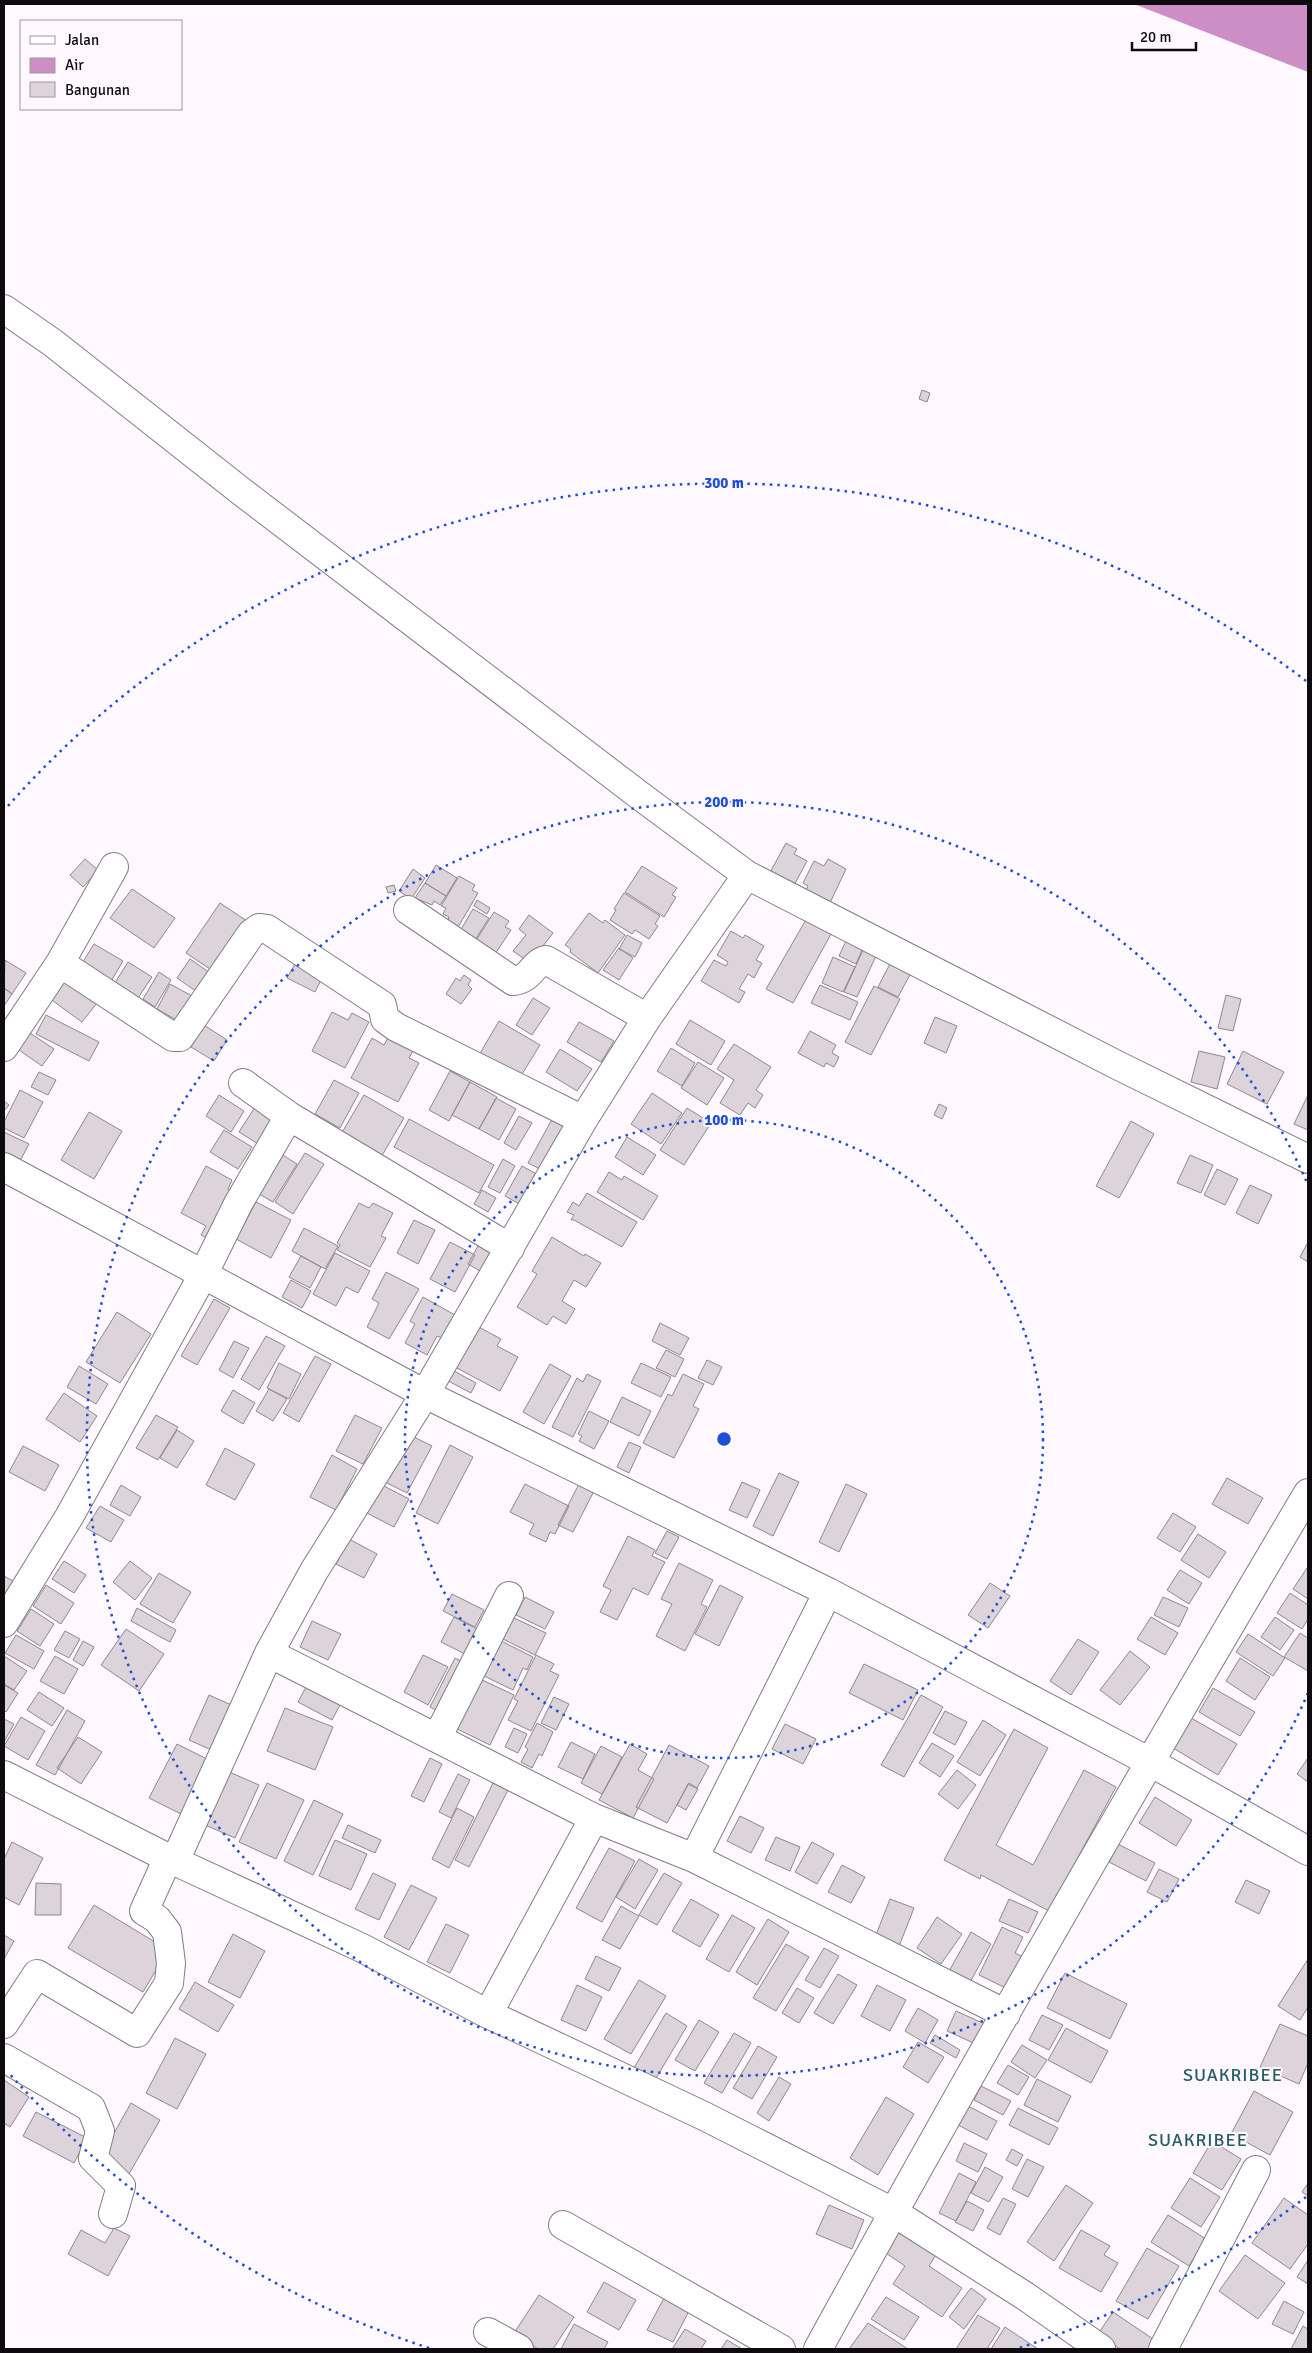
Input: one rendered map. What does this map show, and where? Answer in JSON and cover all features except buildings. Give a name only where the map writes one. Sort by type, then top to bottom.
[{"type":"street","points":[[4,309],[53,343],[250,498],[642,798],[747,875],[1117,1066],[1308,1158]]},
{"type":"street","points":[[4,1047],[60,963],[114,867]]},
{"type":"street","points":[[4,2024],[37,1974],[137,2033],[169,1983],[172,1963],[167,1932],[158,1919],[144,1911],[171,1860],[269,1653],[314,1571],[425,1394],[583,1120],[646,1018],[747,875]]},
{"type":"street","points":[[408,910],[513,981],[522,980],[541,961],[546,960],[646,1018]]},
{"type":"street","points":[[60,963],[173,1036],[180,1037],[251,934],[259,928],[267,929],[382,1005],[385,1019],[396,1028],[583,1120]]},
{"type":"street","points":[[243,1083],[289,1116],[510,1248]]},
{"type":"street","points":[[4,1622],[69,1517],[203,1274],[238,1204],[289,1116]]},
{"type":"street","points":[[4,1167],[425,1394],[828,1592],[1150,1762],[1308,1850]]},
{"type":"street","points":[[818,2349],[893,2212],[1150,1762],[1308,1494]]},
{"type":"street","points":[[694,1858],[828,1592]]},
{"type":"street","points":[[437,1738],[509,1596]]},
{"type":"street","points":[[269,1653],[594,1818],[694,1858],[1006,2014]]},
{"type":"street","points":[[4,1775],[171,1860],[362,1948],[488,2014],[706,2117],[893,2212],[1025,2296],[1101,2349]]},
{"type":"street","points":[[488,2014],[594,1818]]},
{"type":"street","points":[[4,2058],[91,2108],[100,2131],[93,2158],[121,2186],[113,2214]]},
{"type":"street","points":[[1163,2349],[1256,2170]]},
{"type":"street","points":[[563,2225],[781,2349]]},
{"type":"street","points":[[488,2332],[519,2349]]},
{"type":"water","points":[[1134,4],[1308,4],[1308,72]]},
{"type":"district","name":"SUAKRIBEE","points":[[1233,2075]]},
{"type":"district","name":"SUAKRIBEE","points":[[1198,2140]]}]
